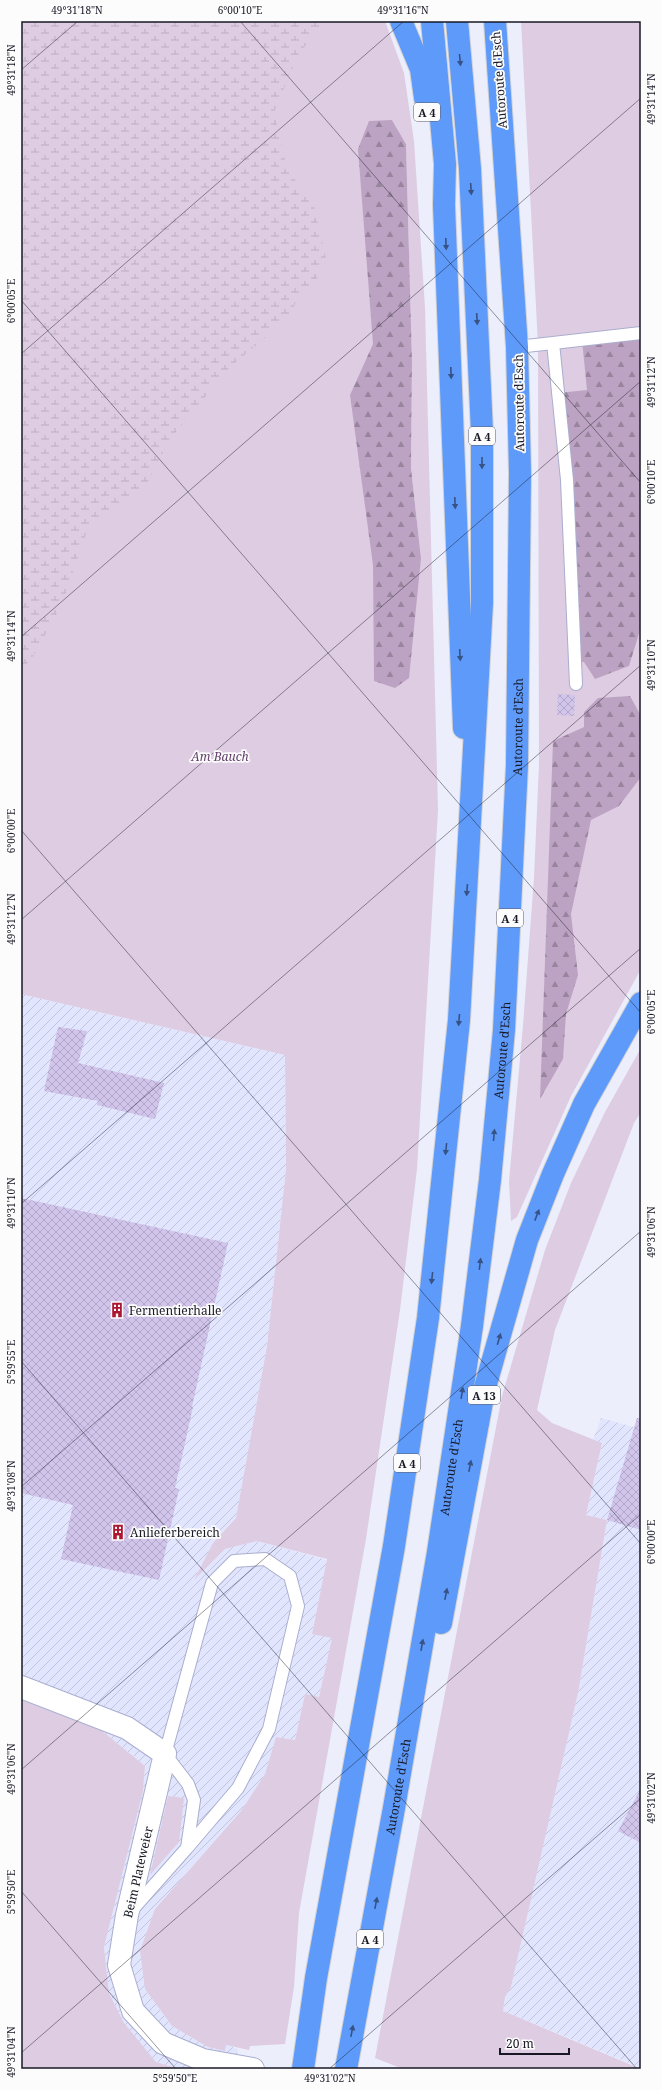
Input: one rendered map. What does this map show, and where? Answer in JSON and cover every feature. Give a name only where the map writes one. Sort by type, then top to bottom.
[{"type":"highway","name":"A 4","points":[[401,21],[421,69],[433,170],[444,205]]},
{"type":"highway","name":"A 4","points":[[432,21],[445,164],[444,205],[458,624],[470,851]]},
{"type":"highway","name":"A 4","points":[[303,2069],[316,1978],[394,1546],[428,1318],[459,1020],[470,851],[482,603],[482,432],[470,169],[457,21]]},
{"type":"highway","name":"Autoroute d'Esch","points":[[346,2069],[394,1808],[438,1552],[472,1326],[490,1180],[504,1030],[517,766],[520,473],[517,348],[495,21]]},
{"type":"highway","name":"A 13","points":[[394,1808],[429,1687],[484,1391],[527,1240],[553,1174],[584,1104],[641,1003]]},
{"type":"street","points":[[21,1687],[127,1728],[166,1754]]},
{"type":"street","name":"Beim Plateweier","points":[[166,1754],[127,1915],[119,1965],[133,2011],[163,2043],[204,2060],[244,2068]]},
{"type":"lane","points":[[517,348],[641,333]]},
{"type":"lane","points":[[553,344],[567,480],[576,684]]},
{"type":"lane","points":[[127,1915],[187,1848],[238,1788],[269,1729],[298,1606],[290,1576],[265,1559],[234,1561],[212,1583],[166,1754],[188,1784],[194,1800],[187,1848]]},
{"type":"shaded area","points":[[21,994],[285,1055],[286,1169],[267,1346],[236,1518],[213,1543],[195,1578],[225,1549],[257,1541],[327,1560],[312,1633],[332,1638],[319,1697],[305,1694],[295,1740],[276,1737],[265,1774],[241,1811],[155,1909],[145,1989],[172,2026],[208,2047],[225,2051],[226,2045],[238,2049],[234,2069],[179,2069],[156,2062],[124,2023],[109,1993],[104,1947],[143,1791],[145,1766],[101,1730],[21,1700]]},
{"type":"shaded area","points":[[601,1418],[641,1429],[641,2068],[503,2011],[505,1997],[511,1987],[578,1693],[607,1520],[586,1515],[602,1444],[593,1440]]},
{"type":"green space","name":"Am Bauch","points":[[21,21],[385,21],[404,73],[414,141],[425,308],[438,810],[417,1169],[400,1310],[366,1539],[299,1913],[294,1987],[285,2044],[250,2046],[249,2050],[226,2045],[225,2051],[208,2047],[172,2026],[145,1989],[140,1951],[155,1909],[241,1811],[265,1774],[276,1737],[295,1740],[305,1694],[319,1697],[332,1638],[312,1634],[327,1559],[257,1541],[225,1549],[194,1580],[213,1543],[236,1518],[267,1346],[286,1169],[285,1055],[21,994]],"holes":[[[392,120],[406,144],[412,361],[411,468],[421,558],[411,511]]]},
{"type":"green space","points":[[21,21],[327,21],[299,53],[274,112],[287,169],[314,206],[326,259],[312,290],[298,295],[291,316],[230,367],[170,439],[144,489],[87,531],[62,604],[34,655],[21,671]]},
{"type":"green space","points":[[521,21],[641,21],[641,969],[571,1096],[517,1217],[511,1221],[509,1181],[534,878],[539,764],[538,345]]},
{"type":"green space","points":[[392,120],[406,144],[412,361],[411,468],[421,558],[409,678],[395,688],[374,681],[373,565],[350,395],[373,344],[358,149],[369,121]]},
{"type":"green space","points":[[641,333],[641,627],[629,666],[595,679],[584,662],[575,662],[558,393],[587,390],[582,340]]},
{"type":"green space","points":[[630,696],[641,716],[641,777],[619,806],[591,820],[571,914],[578,975],[566,1014],[563,1059],[540,1099],[553,741],[584,727],[584,712],[598,698]]},
{"type":"green space","points":[[641,1048],[641,1112],[634,1123],[555,1330],[537,1410],[552,1423],[602,1443],[586,1515],[607,1520],[578,1693],[511,1987],[505,1997],[503,2011],[641,2069],[403,2069],[375,2058],[502,1396],[545,1250],[571,1183],[605,1112]]},
{"type":"green space","points":[[21,1700],[101,1730],[145,1766],[143,1791],[104,1947],[109,1993],[124,2023],[156,2062],[179,2069],[21,2069]]},
{"type":"green space","points":[[168,1796],[184,1798],[179,1842],[150,1875]]},
{"type":"building","points":[[558,694],[575,695],[574,716],[557,715]]},
{"type":"building","points":[[58,1027],[87,1031],[78,1063],[164,1083],[155,1119],[97,1105],[98,1101],[44,1091]]},
{"type":"building","name":"Fermentierhalle","points":[[21,1198],[228,1243],[175,1488],[179,1489],[159,1580],[61,1559],[73,1505],[21,1493]]},
{"type":"building","points":[[637,1418],[641,1418],[641,1530],[607,1520]]},
{"type":"building","points":[[641,1788],[641,1843],[618,1831]]},
{"type":"place","name":"Fermentierhalle","points":[[117,1310]]},
{"type":"place","name":"Anlieferbereich","points":[[118,1532]]}]
